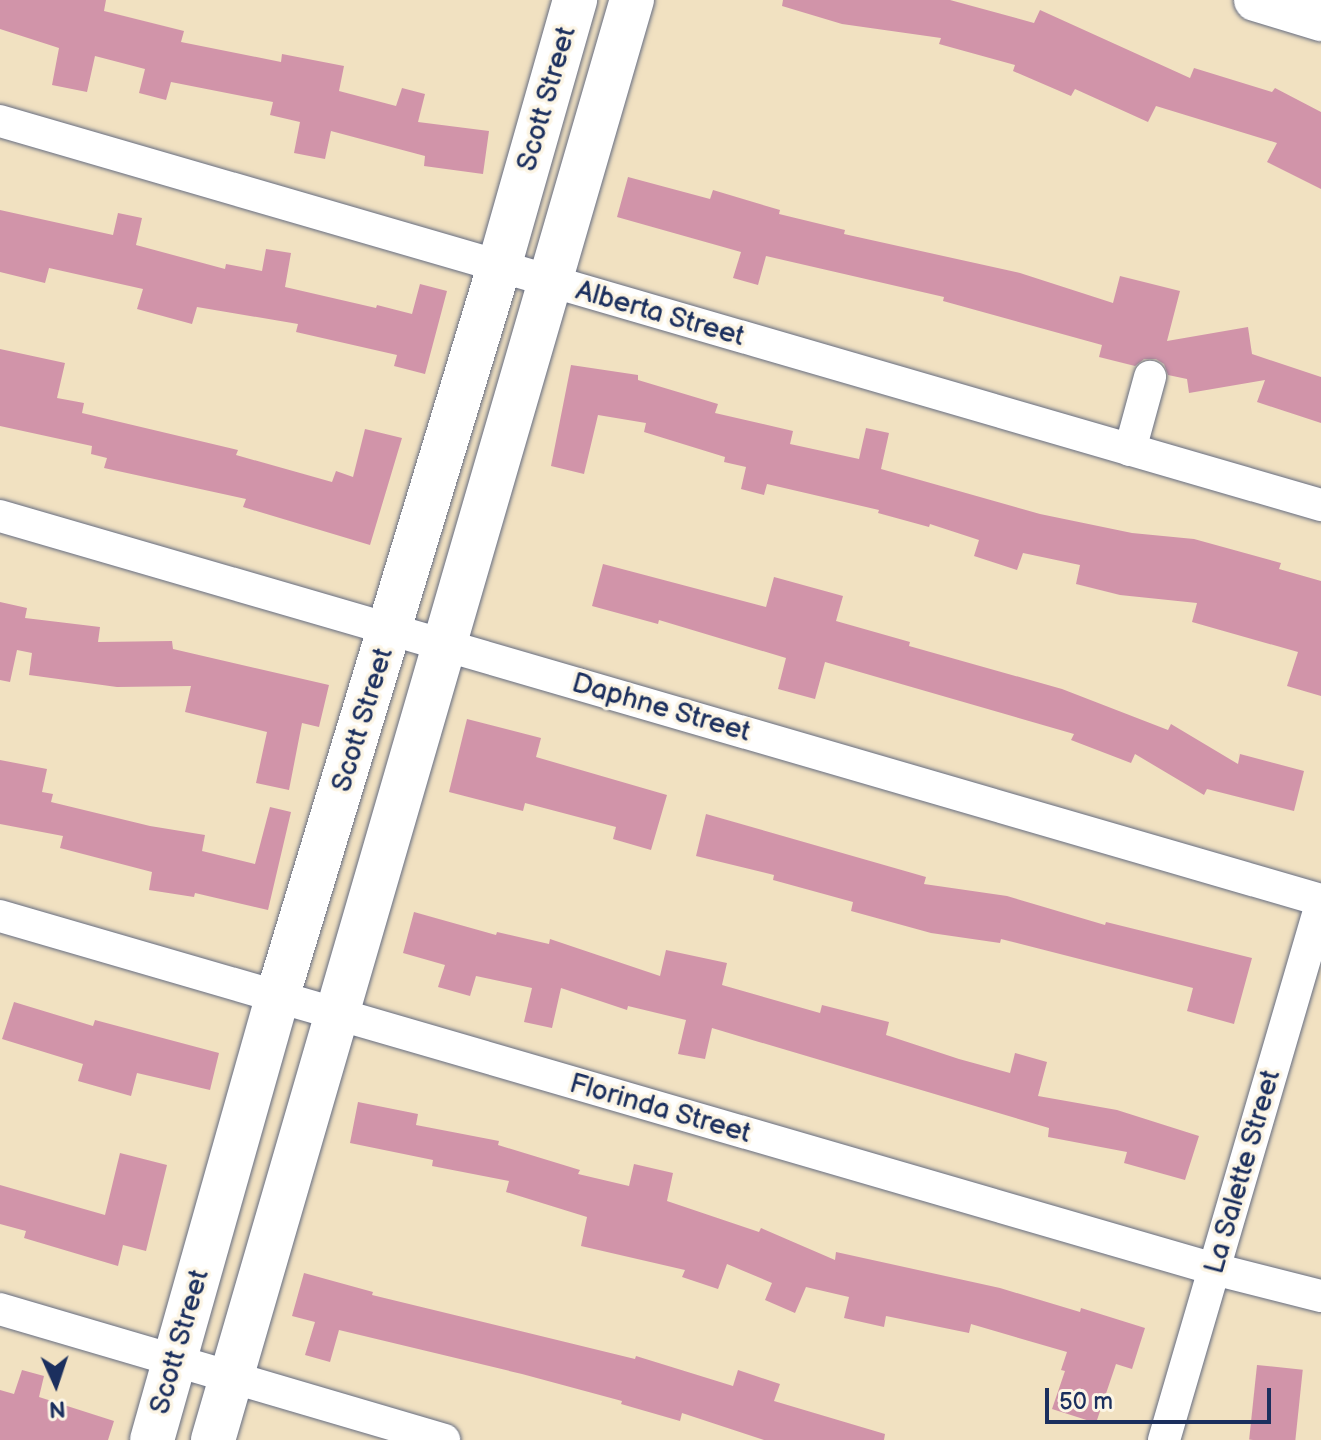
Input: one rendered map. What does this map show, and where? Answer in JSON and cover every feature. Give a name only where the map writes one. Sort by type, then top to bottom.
[{"type":"main road","name":"Scott Street","points":[[152,1440],[277,998],[499,267],[575,0]]},
{"type":"main road","name":"Scott Street","points":[[213,1440],[339,1016],[632,0]]},
{"type":"street","points":[[1255,0],[1321,20]]},
{"type":"street","name":"Alberta Street","points":[[0,121],[1321,505]]},
{"type":"street","points":[[1130,450],[1150,377]]},
{"type":"street","name":"Daphne Street","points":[[0,516],[1321,902]]},
{"type":"street","name":"La Salette Street","points":[[1164,1440],[1321,902]]},
{"type":"street","name":"Florinda Street","points":[[0,916],[1214,1269],[1321,1296]]},
{"type":"street","points":[[0,1309],[444,1440]]},
{"type":"building","points":[[0,0],[106,0],[104,11],[184,31],[181,42],[281,62],[282,54],[344,66],[339,91],[396,106],[402,88],[425,94],[418,122],[489,131],[483,174],[424,166],[425,156],[331,131],[325,159],[294,153],[300,122],[270,115],[273,102],[171,82],[166,100],[139,93],[145,69],[95,56],[87,92],[52,85],[59,48],[0,29]]},
{"type":"building","points":[[783,0],[950,0],[1034,23],[1040,10],[1190,78],[1194,68],[1272,92],[1275,88],[1321,112],[1321,189],[1267,162],[1277,143],[1156,106],[1148,122],[1075,89],[1071,96],[1013,71],[1015,65],[939,44],[941,38],[842,24],[782,6]]},
{"type":"building","points":[[628,177],[710,199],[713,190],[780,210],[779,214],[845,230],[844,234],[1020,273],[1113,303],[1120,276],[1180,291],[1167,341],[1248,327],[1252,354],[1321,377],[1321,423],[1257,402],[1265,380],[1189,393],[1187,379],[1168,375],[1164,364],[1156,359],[1144,359],[1135,366],[1099,357],[1102,345],[943,301],[944,297],[766,256],[758,285],[733,278],[741,252],[617,217]]},
{"type":"building","points":[[0,210],[113,235],[118,213],[142,218],[136,245],[225,269],[226,264],[262,271],[266,249],[291,253],[285,287],[376,308],[377,305],[412,314],[420,284],[447,291],[425,374],[394,366],[397,355],[296,332],[298,324],[197,307],[192,324],[137,309],[143,289],[49,268],[45,283],[0,272]]},
{"type":"building","points":[[0,349],[65,363],[57,398],[84,403],[82,413],[238,450],[236,455],[332,482],[336,471],[353,477],[365,429],[402,438],[370,545],[243,507],[246,499],[104,468],[107,458],[91,454],[92,446],[0,426]]},
{"type":"building","points":[[571,365],[638,375],[638,380],[718,404],[715,413],[793,431],[790,444],[859,459],[866,428],[889,433],[881,469],[1040,514],[1132,533],[1194,539],[1281,563],[1279,569],[1321,581],[1321,696],[1287,686],[1298,652],[1192,622],[1197,603],[1120,595],[1076,584],[1080,565],[1023,553],[1017,570],[974,556],[979,540],[930,524],[929,527],[878,513],[879,510],[767,484],[764,495],[741,489],[746,467],[724,462],[725,457],[644,432],[646,423],[598,415],[584,474],[551,466]]},
{"type":"building","points":[[603,564],[766,607],[774,577],[843,596],[836,621],[910,642],[909,646],[1062,689],[1168,730],[1171,724],[1238,764],[1240,754],[1304,771],[1294,811],[1207,789],[1204,795],[1135,754],[1131,763],[1071,740],[1074,734],[825,662],[815,699],[778,689],[786,658],[659,620],[658,624],[592,606]]},
{"type":"building","points":[[0,602],[27,608],[25,618],[100,627],[98,642],[172,641],[173,649],[329,685],[319,727],[302,723],[289,790],[256,783],[267,732],[185,712],[191,686],[117,687],[29,675],[32,653],[17,650],[10,682],[0,680]]},
{"type":"building","points":[[467,719],[541,738],[536,757],[667,795],[651,850],[613,839],[616,827],[525,803],[523,811],[449,792]]},
{"type":"building","points":[[0,760],[47,769],[42,792],[53,794],[51,802],[150,826],[205,835],[202,851],[255,864],[270,807],[291,812],[268,910],[195,893],[194,897],[149,890],[152,872],[60,848],[63,836],[0,824]]},
{"type":"building","points":[[706,814],[926,877],[924,884],[1007,896],[1105,925],[1106,922],[1252,958],[1234,1024],[1187,1011],[1193,988],[1001,939],[1000,943],[931,933],[851,911],[853,902],[773,880],[774,875],[696,856]]},
{"type":"building","points":[[414,912],[496,935],[497,932],[549,944],[550,939],[660,976],[666,950],[727,963],[722,985],[820,1013],[822,1005],[889,1022],[886,1035],[1010,1073],[1015,1053],[1047,1062],[1038,1096],[1117,1110],[1199,1136],[1185,1180],[1124,1163],[1127,1152],[1048,1137],[1049,1128],[712,1028],[705,1059],[678,1054],[686,1020],[628,1006],[627,1010],[561,988],[552,1028],[524,1022],[532,988],[476,976],[470,996],[438,987],[445,965],[403,953]]},
{"type":"building","points":[[14,1002],[93,1026],[95,1020],[219,1053],[210,1090],[137,1073],[131,1096],[78,1081],[83,1064],[2,1039]]},
{"type":"building","points":[[358,1102],[418,1114],[416,1125],[499,1141],[498,1145],[580,1170],[578,1174],[629,1186],[634,1164],[673,1173],[667,1201],[759,1232],[761,1228],[835,1260],[836,1252],[1000,1288],[1145,1328],[1132,1369],[1116,1364],[1096,1423],[1052,1409],[1065,1371],[1061,1370],[1067,1352],[971,1324],[969,1333],[886,1316],[884,1327],[844,1318],[849,1297],[806,1287],[795,1313],[765,1300],[772,1283],[727,1264],[718,1289],[682,1277],[685,1270],[581,1246],[587,1217],[506,1192],[509,1181],[432,1166],[433,1160],[350,1143]]},
{"type":"building","points":[[120,1153],[167,1165],[146,1251],[123,1245],[118,1266],[24,1238],[26,1231],[0,1224],[0,1185],[105,1215]]},
{"type":"building","points":[[304,1273],[373,1292],[372,1295],[635,1359],[636,1356],[733,1386],[738,1370],[780,1384],[774,1401],[885,1434],[884,1440],[764,1440],[682,1413],[680,1421],[621,1404],[622,1401],[522,1374],[339,1330],[330,1362],[305,1355],[315,1322],[292,1316]]},
{"type":"building","points":[[1257,1365],[1303,1370],[1295,1440],[1249,1440]]},
{"type":"building","points":[[22,1370],[44,1376],[39,1397],[114,1421],[108,1440],[0,1440],[0,1390],[14,1394]]}]
